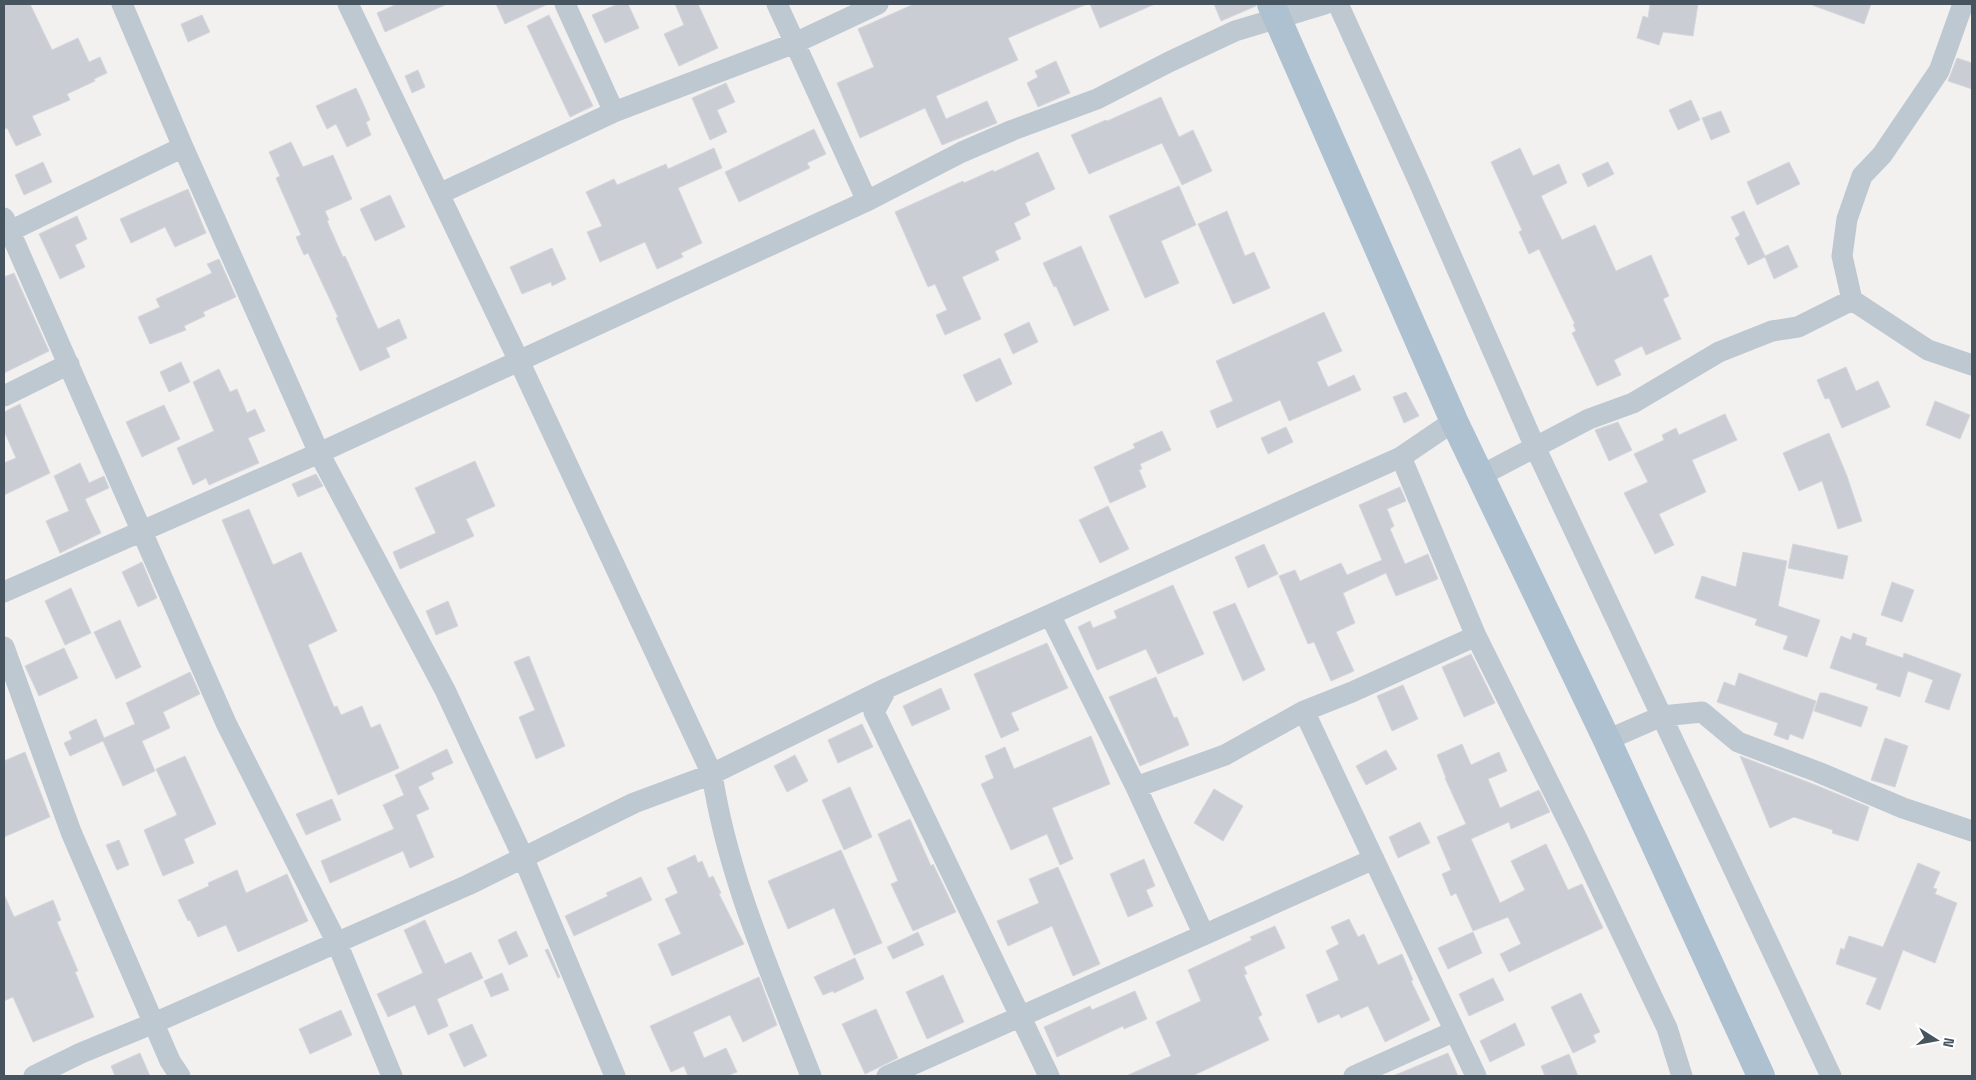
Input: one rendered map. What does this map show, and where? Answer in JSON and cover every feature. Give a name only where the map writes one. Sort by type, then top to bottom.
[{"type":"main road","points":[[1274,11],[1454,421],[1607,740],[1761,1076]]},
{"type":"street","points":[[122,4],[183,147],[319,453],[444,690],[523,857],[615,1076]]},
{"type":"street","points":[[348,4],[519,361],[712,774],[717,809],[736,875],[766,961],[811,1076]]},
{"type":"street","points":[[565,4],[614,112]]},
{"type":"street","points":[[777,4],[867,201]]},
{"type":"street","points":[[439,194],[614,112],[795,43],[878,4]]},
{"type":"street","points":[[4,592],[319,453],[867,201],[962,152],[1013,130],[1097,99],[1274,11],[1325,4]]},
{"type":"street","points":[[1338,4],[1418,180],[1535,447],[1831,1076]]},
{"type":"street","points":[[1964,4],[1939,71],[1882,155],[1862,176],[1846,219],[1842,256],[1852,300],[1928,350],[1972,365]]},
{"type":"street","points":[[183,147],[6,228],[226,723],[337,944],[392,1076]]},
{"type":"street","points":[[1480,476],[1589,419],[1633,403],[1719,352],[1772,331],[1798,327],[1852,300]]},
{"type":"street","points":[[4,396],[68,364]]},
{"type":"street","points":[[34,1076],[81,1053],[337,944],[468,885],[634,803],[712,774],[887,688],[1401,457],[1454,421]]},
{"type":"street","points":[[1401,457],[1476,636],[1576,837],[1667,1028],[1682,1076]]},
{"type":"street","points":[[1050,615],[1136,787],[1204,934]]},
{"type":"street","points":[[1136,787],[1225,755],[1304,711],[1352,692],[1476,636]]},
{"type":"street","points":[[4,647],[71,832],[170,1061],[180,1076]]},
{"type":"street","points":[[887,688],[874,712],[1049,1076]]},
{"type":"street","points":[[1304,711],[1476,1076]]},
{"type":"street","points":[[1607,740],[1662,716],[1702,712],[1738,742],[1818,772],[1903,808],[1972,831]]},
{"type":"street","points":[[887,1076],[1374,859]]},
{"type":"street","points":[[1354,1076],[1455,1031]]},
{"type":"building","points":[[4,4],[30,4],[52,50],[78,38],[89,62],[100,57],[107,73],[94,79],[95,81],[67,94],[70,100],[32,116],[41,135],[16,146],[7,128],[4,129]]},
{"type":"building","points":[[397,4],[447,4],[385,32],[377,13]]},
{"type":"building","points":[[496,4],[548,4],[505,24]]},
{"type":"building","points":[[618,4],[628,4],[639,28],[605,43],[592,15]]},
{"type":"building","points":[[675,4],[698,4],[718,48],[679,66],[664,34],[684,25]]},
{"type":"building","points":[[914,4],[1087,4],[1008,38],[1018,60],[936,96],[946,119],[987,101],[997,123],[942,145],[925,108],[860,138],[837,83],[874,67],[858,29]]},
{"type":"building","points":[[1090,4],[1155,4],[1100,28]]},
{"type":"building","points":[[1214,4],[1256,4],[1256,6],[1221,21]]},
{"type":"building","points":[[1650,4],[1698,4],[1693,36],[1663,32],[1659,45],[1637,38],[1643,16],[1648,18]]},
{"type":"building","points":[[1813,4],[1871,4],[1864,24]]},
{"type":"building","points":[[202,15],[210,32],[188,42],[181,24]]},
{"type":"building","points":[[549,15],[593,106],[570,117],[527,26]]},
{"type":"building","points":[[1957,58],[1972,63],[1972,89],[1948,81]]},
{"type":"building","points":[[1056,61],[1070,93],[1038,107],[1027,83],[1038,77],[1035,71]]},
{"type":"building","points":[[418,70],[425,87],[412,93],[405,76]]},
{"type":"building","points":[[726,83],[735,102],[717,110],[727,132],[710,140],[692,98]]},
{"type":"building","points":[[356,88],[370,120],[366,122],[371,135],[347,147],[336,124],[327,129],[316,106]]},
{"type":"building","points":[[1161,97],[1179,137],[1193,130],[1212,171],[1182,185],[1162,143],[1089,174],[1071,135]]},
{"type":"building","points":[[1691,100],[1700,120],[1678,130],[1669,110]]},
{"type":"building","points":[[1721,111],[1730,132],[1711,140],[1702,118]]},
{"type":"building","points":[[814,129],[826,154],[807,163],[810,168],[739,202],[725,172]]},
{"type":"building","points":[[291,142],[303,167],[333,155],[352,199],[325,211],[329,220],[327,221],[378,329],[399,319],[407,338],[386,348],[390,357],[360,371],[336,318],[338,317],[308,253],[304,255],[296,237],[301,235],[276,178],[280,176],[269,152]]},
{"type":"building","points":[[714,148],[722,168],[678,188],[702,243],[681,253],[683,257],[657,269],[645,242],[600,262],[587,232],[602,226],[586,192],[614,179],[617,185],[666,164],[668,169]]},
{"type":"building","points":[[1520,148],[1533,176],[1559,164],[1567,183],[1541,196],[1562,240],[1595,225],[1616,271],[1651,255],[1669,296],[1663,299],[1681,339],[1646,355],[1642,346],[1614,360],[1621,375],[1597,386],[1572,333],[1576,331],[1573,324],[1575,324],[1539,249],[1529,254],[1519,232],[1522,230],[1491,162]]},
{"type":"building","points":[[1038,152],[1055,189],[1025,203],[1030,215],[1014,223],[1021,239],[995,251],[999,260],[962,277],[981,319],[945,335],[936,315],[947,310],[935,284],[928,287],[895,212],[963,181],[964,183],[993,170],[994,172]]},
{"type":"building","points":[[43,162],[52,182],[24,195],[15,175]]},
{"type":"building","points":[[1608,162],[1614,174],[1588,187],[1582,174]]},
{"type":"building","points":[[1789,162],[1800,184],[1757,205],[1747,182]]},
{"type":"building","points":[[1179,186],[1196,225],[1161,241],[1179,283],[1145,298],[1109,216]]},
{"type":"building","points":[[188,189],[206,233],[175,247],[165,227],[131,243],[120,219]]},
{"type":"building","points":[[390,195],[405,227],[375,241],[360,209]]},
{"type":"building","points":[[1227,211],[1245,256],[1254,252],[1270,288],[1233,304],[1198,224]]},
{"type":"building","points":[[1744,211],[1765,256],[1788,245],[1798,267],[1774,279],[1765,257],[1748,265],[1735,238],[1740,235],[1731,217]]},
{"type":"building","points":[[77,216],[87,239],[75,245],[85,267],[60,279],[39,234]]},
{"type":"building","points":[[1081,246],[1109,310],[1074,326],[1056,286],[1054,287],[1043,263]]},
{"type":"building","points":[[552,248],[566,279],[552,286],[551,282],[522,294],[510,267]]},
{"type":"building","points":[[219,259],[236,297],[203,312],[205,316],[184,326],[186,330],[150,344],[138,317],[160,307],[156,299],[212,273],[207,264]]},
{"type":"building","points":[[14,273],[49,351],[4,373],[4,277]]},
{"type":"building","points":[[1324,312],[1342,351],[1317,362],[1328,387],[1354,375],[1361,390],[1289,421],[1280,400],[1217,428],[1210,411],[1233,401],[1216,361]]},
{"type":"building","points":[[1029,322],[1038,342],[1013,354],[1004,334]]},
{"type":"building","points":[[1000,358],[1012,384],[976,402],[963,375]]},
{"type":"building","points":[[181,362],[190,382],[169,392],[160,372]]},
{"type":"building","points":[[1846,367],[1856,391],[1878,381],[1890,407],[1842,428],[1829,398],[1825,399],[1817,380]]},
{"type":"building","points":[[219,369],[230,392],[237,389],[247,413],[255,409],[265,431],[248,438],[259,463],[209,485],[206,478],[193,485],[177,448],[214,431],[193,382]]},
{"type":"building","points":[[1406,392],[1419,416],[1404,423],[1393,397]]},
{"type":"building","points":[[1935,401],[1970,415],[1960,439],[1926,425]]},
{"type":"building","points":[[20,404],[50,473],[4,495],[4,463],[16,458],[4,431],[4,412]]},
{"type":"building","points":[[164,405],[180,439],[142,457],[126,422]]},
{"type":"building","points":[[1725,414],[1737,440],[1692,460],[1706,492],[1659,514],[1674,545],[1655,554],[1624,493],[1648,482],[1634,454],[1664,440],[1662,435],[1676,428],[1679,435]]},
{"type":"building","points":[[1618,422],[1632,450],[1609,461],[1595,430]]},
{"type":"building","points":[[1286,427],[1293,442],[1268,454],[1261,438]]},
{"type":"building","points":[[1162,431],[1171,450],[1140,464],[1142,469],[1139,470],[1146,487],[1110,503],[1094,467],[1135,448],[1133,444]]},
{"type":"building","points":[[1829,433],[1847,476],[1862,521],[1838,529],[1822,481],[1799,491],[1783,453]]},
{"type":"building","points":[[475,461],[495,506],[466,519],[474,536],[400,569],[393,552],[436,533],[415,488]]},
{"type":"building","points":[[80,463],[89,483],[104,476],[109,488],[85,499],[101,533],[60,553],[46,521],[69,511],[54,476]]},
{"type":"building","points":[[316,474],[323,486],[298,497],[292,484]]},
{"type":"building","points":[[1400,487],[1406,501],[1387,509],[1394,526],[1390,529],[1405,564],[1428,554],[1438,579],[1396,596],[1386,573],[1343,593],[1355,623],[1336,632],[1354,671],[1331,681],[1314,642],[1308,644],[1279,576],[1295,570],[1300,581],[1341,563],[1347,575],[1382,560],[1359,505]]},
{"type":"building","points":[[1108,506],[1129,549],[1100,563],[1079,520]]},
{"type":"building","points":[[249,509],[273,565],[301,552],[337,631],[308,645],[334,707],[337,706],[341,715],[362,706],[371,728],[380,724],[399,768],[338,795],[222,520]]},
{"type":"building","points":[[1264,544],[1278,574],[1248,588],[1235,557]]},
{"type":"building","points":[[1793,544],[1848,556],[1843,579],[1788,568]]},
{"type":"building","points":[[1743,552],[1787,561],[1778,606],[1820,620],[1807,657],[1783,649],[1788,636],[1755,625],[1757,619],[1695,598],[1702,576],[1736,587]]},
{"type":"building","points":[[142,562],[157,598],[138,607],[122,572]]},
{"type":"building","points":[[1892,582],[1914,590],[1902,622],[1881,615]]},
{"type":"building","points":[[1173,585],[1204,654],[1158,674],[1146,649],[1097,670],[1078,627],[1090,621],[1093,628],[1117,618],[1114,611]]},
{"type":"building","points":[[71,588],[91,633],[65,645],[45,601]]},
{"type":"building","points":[[448,601],[458,626],[436,635],[426,611]]},
{"type":"building","points":[[1235,603],[1265,670],[1243,681],[1213,612]]},
{"type":"building","points":[[120,620],[141,667],[116,679],[94,632]]},
{"type":"building","points":[[1853,633],[1867,638],[1865,645],[1903,658],[1904,653],[1961,674],[1949,710],[1925,702],[1933,680],[1908,671],[1900,697],[1876,689],[1878,684],[1830,668],[1841,636],[1851,640]]},
{"type":"building","points":[[1047,643],[1068,688],[1011,713],[1019,730],[1001,738],[974,674]]},
{"type":"building","points":[[64,648],[78,678],[39,696],[25,666]]},
{"type":"building","points":[[1471,654],[1495,703],[1464,717],[1442,667]]},
{"type":"building","points":[[529,656],[565,746],[536,759],[519,717],[535,710],[514,662]]},
{"type":"building","points":[[190,672],[200,694],[163,712],[170,728],[142,741],[155,771],[123,786],[103,741],[70,756],[64,743],[72,739],[69,732],[96,719],[104,738],[135,724],[126,703]]},
{"type":"building","points":[[1739,673],[1816,701],[1803,739],[1790,734],[1788,740],[1774,735],[1778,723],[1717,702],[1724,682],[1735,686]]},
{"type":"building","points":[[1156,677],[1174,718],[1177,717],[1189,745],[1140,766],[1109,697]]},
{"type":"building","points":[[1403,685],[1418,719],[1392,731],[1377,696]]},
{"type":"building","points":[[941,688],[950,709],[912,726],[903,706]]},
{"type":"building","points":[[1820,693],[1868,707],[1861,727],[1814,711]]},
{"type":"building","points":[[862,724],[873,747],[838,763],[828,740]]},
{"type":"building","points":[[1091,736],[1110,784],[1052,808],[1073,859],[1060,865],[1047,834],[1011,850],[981,784],[994,778],[985,756],[1005,747],[1014,769]]},
{"type":"building","points":[[1885,738],[1908,746],[1895,787],[1871,780]]},
{"type":"building","points":[[1462,744],[1471,765],[1499,752],[1507,771],[1488,779],[1500,808],[1539,790],[1550,812],[1511,829],[1509,822],[1471,839],[1500,903],[1525,890],[1511,861],[1546,844],[1568,890],[1582,884],[1603,928],[1509,972],[1500,954],[1521,944],[1508,917],[1473,931],[1456,893],[1451,896],[1442,874],[1451,870],[1437,837],[1466,824],[1445,778],[1437,755]]},
{"type":"building","points":[[447,749],[453,763],[431,773],[434,779],[418,787],[429,809],[416,815],[434,857],[410,868],[403,851],[330,883],[321,861],[394,829],[383,805],[404,795],[395,775]]},
{"type":"building","points":[[1386,750],[1397,769],[1366,785],[1356,766]]},
{"type":"building","points":[[25,752],[50,817],[4,837],[4,761]]},
{"type":"building","points":[[795,755],[808,781],[787,792],[774,766]]},
{"type":"building","points":[[185,756],[216,824],[184,839],[194,863],[163,876],[144,830],[177,815],[156,769]]},
{"type":"building","points":[[1740,756],[1869,807],[1858,841],[1832,833],[1833,830],[1794,817],[1770,828]]},
{"type":"building","points":[[850,787],[872,837],[844,850],[822,800]]},
{"type":"building","points":[[1214,789],[1243,806],[1223,841],[1194,823]]},
{"type":"building","points":[[332,799],[341,820],[306,835],[296,814]]},
{"type":"building","points":[[910,819],[931,866],[933,864],[956,912],[913,931],[891,884],[898,881],[878,834]]},
{"type":"building","points":[[1420,822],[1430,843],[1398,858],[1389,837]]},
{"type":"building","points":[[119,840],[129,865],[117,870],[106,845]]},
{"type":"building","points":[[841,850],[882,943],[854,955],[834,908],[788,929],[768,881]]},
{"type":"building","points":[[695,855],[698,863],[702,861],[709,878],[713,876],[721,893],[719,894],[744,944],[672,976],[658,944],[681,934],[665,899],[678,893],[667,868]]},
{"type":"building","points":[[1144,859],[1155,886],[1146,890],[1153,906],[1128,917],[1110,874]]},
{"type":"building","points":[[1918,863],[1940,872],[1933,888],[1937,889],[1935,894],[1957,903],[1935,963],[1903,950],[1880,1010],[1866,1004],[1877,978],[1836,964],[1841,948],[1844,950],[1849,936],[1883,947]]},
{"type":"building","points":[[1058,867],[1100,964],[1073,976],[1052,926],[1008,946],[997,921],[1039,903],[1029,879]]},
{"type":"building","points":[[237,870],[246,893],[287,874],[308,921],[238,952],[226,925],[198,937],[178,900],[209,886],[208,883]]},
{"type":"building","points":[[641,877],[652,900],[574,936],[565,916],[608,896],[606,893]]},
{"type":"building","points":[[4,894],[14,917],[53,900],[61,920],[57,922],[78,971],[75,972],[94,1017],[33,1042],[13,997],[4,1001]]},
{"type":"building","points":[[1349,919],[1358,937],[1364,934],[1378,965],[1402,954],[1413,980],[1411,981],[1430,1020],[1385,1042],[1368,1006],[1341,1018],[1339,1014],[1318,1023],[1306,995],[1339,980],[1326,951],[1339,944],[1331,927]]},
{"type":"building","points":[[425,920],[445,964],[471,952],[483,978],[437,999],[448,1026],[428,1035],[415,1005],[388,1017],[377,994],[423,973],[404,930]]},
{"type":"building","points":[[1275,926],[1285,948],[1244,967],[1247,974],[1244,975],[1262,1015],[1258,1017],[1269,1040],[1192,1076],[1126,1076],[1171,1056],[1156,1022],[1201,1001],[1188,970],[1252,940],[1250,937]]},
{"type":"building","points":[[516,931],[528,956],[509,965],[498,940]]},
{"type":"building","points":[[918,932],[924,945],[893,959],[887,947]]},
{"type":"building","points":[[1473,932],[1482,953],[1448,969],[1438,948]]},
{"type":"building","points":[[548,949],[560,977],[558,978],[545,950]]},
{"type":"building","points":[[855,958],[864,979],[834,993],[833,991],[823,995],[814,977]]},
{"type":"building","points":[[502,973],[509,990],[491,997],[484,981]]},
{"type":"building","points":[[943,975],[964,1022],[927,1039],[906,992]]},
{"type":"building","points":[[759,977],[777,1025],[743,1042],[730,1015],[693,1032],[704,1058],[726,1048],[737,1072],[727,1076],[688,1076],[684,1066],[671,1072],[650,1026]]},
{"type":"building","points":[[1493,978],[1504,1000],[1469,1016],[1459,994]]},
{"type":"building","points":[[1135,991],[1147,1019],[1124,1029],[1123,1026],[1057,1057],[1044,1027],[1090,1006],[1092,1010]]},
{"type":"building","points":[[1581,993],[1600,1032],[1593,1035],[1596,1042],[1573,1053],[1551,1007]]},
{"type":"building","points":[[876,1009],[898,1058],[865,1074],[842,1024]]},
{"type":"building","points":[[341,1010],[352,1035],[310,1054],[299,1029]]},
{"type":"building","points":[[1515,1023],[1525,1045],[1490,1062],[1480,1041]]},
{"type":"building","points":[[472,1024],[487,1056],[464,1067],[449,1034]]},
{"type":"building","points":[[140,1053],[150,1076],[115,1076],[111,1066]]},
{"type":"building","points":[[1448,1053],[1458,1076],[1393,1076]]},
{"type":"building","points":[[1569,1054],[1578,1076],[1545,1076],[1541,1066]]}]
